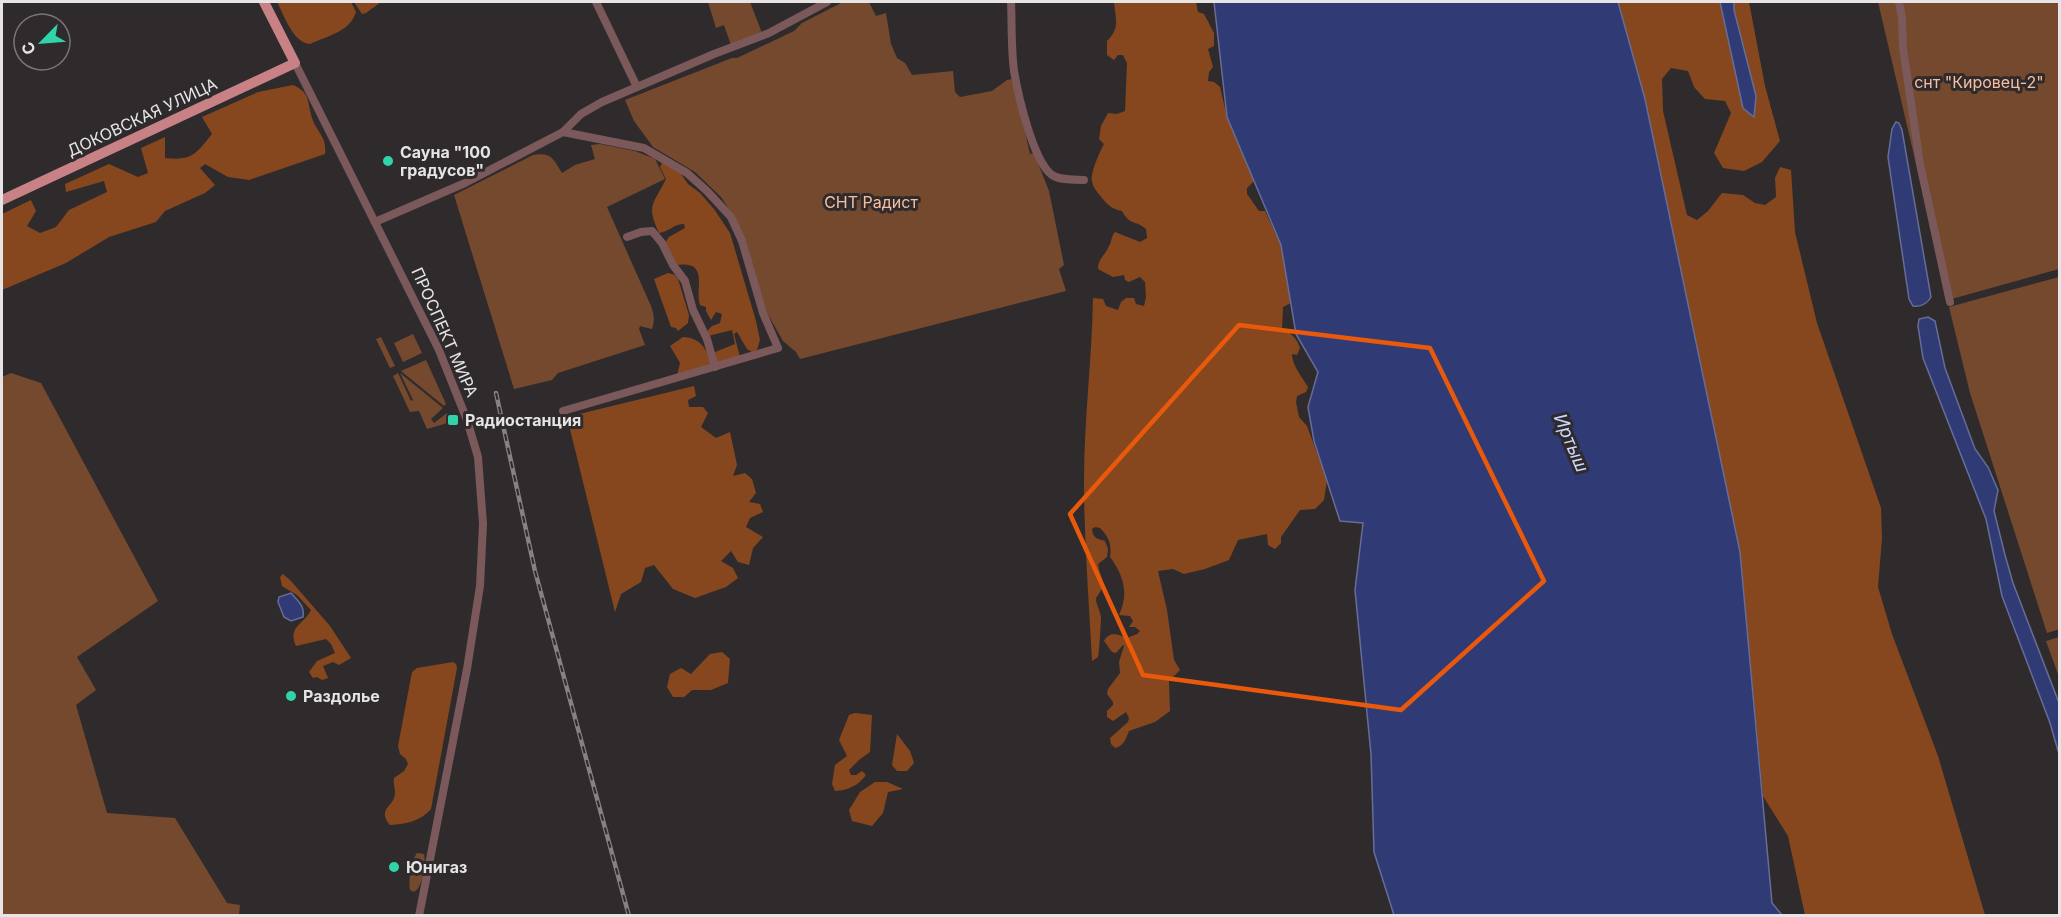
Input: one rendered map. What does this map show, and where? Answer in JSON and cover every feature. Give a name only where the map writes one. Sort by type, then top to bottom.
[{"type":"main road","name":"ПРОСПЕКТ МИРА","points":[[264,2],[295,63]]},
{"type":"main road","name":"ДОКОВСКАЯ УЛИЦА","points":[[2,200],[295,63]]},
{"type":"street","points":[[596,2],[637,87]]},
{"type":"street","points":[[375,222],[456,187],[562,132],[588,110],[602,102],[714,54],[770,33],[827,2]]},
{"type":"street","points":[[1011,2],[1014,71],[1032,144],[1045,167],[1053,175],[1072,180],[1084,180]]},
{"type":"street","points":[[1899,2],[1903,48],[1920,164],[1950,302]]},
{"type":"street","name":"ПРОСПЕКТ МИРА","points":[[295,63],[440,350],[478,457],[483,524],[480,586],[467,669],[419,915]]},
{"type":"street","points":[[562,132],[644,148],[687,173],[707,191],[731,217],[742,241],[763,313],[778,348],[563,411]]},
{"type":"street","points":[[627,237],[651,231],[662,243],[673,266],[685,281],[715,366]]},
{"type":"highlighted area","points":[[1239,325],[1430,348],[1544,581],[1401,710],[1143,675],[1070,514]]},
{"type":"green space","points":[[708,2],[750,2],[762,33],[731,45],[724,25],[716,28]]},
{"type":"green space","name":"СНТ Радист","points":[[843,2],[869,2],[876,16],[886,13],[891,44],[897,58],[905,63],[912,75],[953,71],[955,92],[960,97],[992,91],[1007,80],[1013,79],[1030,154],[1034,153],[1049,191],[1064,265],[1059,269],[1066,291],[800,359],[796,352],[783,341],[766,311],[733,215],[721,197],[695,172],[653,147],[634,121],[625,100],[737,58],[794,31],[802,23]]},
{"type":"green space","name":"снт \"Кировец-2\"","points":[[1878,2],[2059,2],[2059,269],[1948,300]]},
{"type":"green space","points":[[600,144],[635,151],[655,159],[665,179],[607,207],[651,306],[654,318],[652,329],[640,326],[645,345],[558,373],[552,380],[514,389],[454,195],[533,155],[548,156],[554,160],[562,173],[575,165],[595,159],[591,145]]},
{"type":"green space","points":[[2059,277],[2060,629],[2047,633],[1970,393],[1949,307]]},
{"type":"green space","points":[[413,334],[422,353],[403,362],[394,343]]},
{"type":"green space","points":[[381,337],[395,366],[390,368],[376,339]]},
{"type":"green space","points":[[426,360],[446,404],[444,406],[401,371]]},
{"type":"green space","points":[[11,373],[41,383],[158,601],[77,657],[96,690],[76,705],[107,813],[175,818],[227,903],[240,905],[239,915],[2,915],[2,377]]},
{"type":"green space","points":[[398,373],[411,401],[413,400],[400,373],[443,408],[431,419],[434,423],[447,413],[451,422],[427,429],[419,411],[410,412],[393,376]]},
{"type":"green space","points":[[2060,637],[2059,677],[2046,641]]},
{"type":"green space","points":[[417,853],[424,854],[425,863],[422,880],[414,892],[410,890],[410,876]]},
{"type":"shaded area","points":[[277,2],[351,2],[356,12],[353,19],[343,29],[310,44],[294,34]]},
{"type":"shaded area","points":[[354,2],[381,2],[362,14]]},
{"type":"shaded area","points":[[1114,2],[1196,2],[1198,12],[1204,14],[1214,33],[1214,46],[1208,49],[1213,67],[1209,72],[1208,81],[1220,87],[1227,117],[1254,181],[1247,188],[1247,194],[1259,211],[1265,211],[1281,245],[1291,303],[1283,307],[1282,329],[1291,334],[1299,345],[1297,355],[1292,354],[1292,358],[1308,387],[1306,392],[1297,396],[1296,402],[1299,417],[1307,426],[1327,480],[1324,500],[1315,509],[1300,510],[1281,537],[1281,543],[1275,549],[1268,545],[1267,534],[1238,540],[1229,560],[1205,569],[1184,574],[1173,569],[1158,571],[1167,610],[1174,660],[1180,670],[1169,681],[1170,711],[1155,722],[1129,731],[1123,744],[1115,748],[1110,738],[1128,722],[1129,718],[1126,712],[1113,721],[1107,717],[1107,711],[1113,702],[1107,694],[1120,673],[1119,662],[1124,646],[1116,653],[1112,652],[1104,641],[1112,634],[1127,638],[1140,631],[1135,627],[1129,627],[1133,621],[1130,616],[1119,615],[1124,600],[1124,585],[1110,557],[1111,549],[1108,538],[1100,528],[1095,527],[1092,529],[1094,536],[1105,541],[1108,549],[1107,557],[1098,564],[1103,581],[1096,598],[1101,617],[1098,657],[1092,661],[1084,482],[1093,298],[1103,299],[1106,306],[1118,310],[1121,302],[1126,298],[1134,298],[1136,304],[1144,306],[1145,282],[1140,277],[1129,282],[1125,280],[1124,275],[1113,277],[1098,269],[1099,262],[1115,232],[1140,242],[1147,238],[1146,229],[1130,221],[1122,211],[1109,205],[1093,186],[1092,181],[1094,168],[1104,144],[1099,139],[1101,126],[1108,113],[1117,114],[1125,111],[1127,63],[1123,55],[1118,55],[1114,60],[1107,55],[1107,41],[1116,27]]},
{"type":"shaded area","points":[[1618,2],[1720,2],[1756,96],[1734,10],[1734,2],[1749,2],[1765,86],[1780,141],[1762,162],[1744,171],[1723,168],[1714,153],[1731,113],[1725,101],[1705,99],[1694,87],[1688,71],[1671,68],[1662,79],[1663,111],[1687,215],[1697,220],[1708,211],[1722,193],[1743,195],[1755,203],[1765,205],[1776,197],[1775,178],[1780,167],[1791,170],[1795,232],[1817,323],[1881,508],[1882,538],[1878,587],[1892,634],[1938,756],[1985,915],[1805,915],[1788,836],[1763,796],[1740,552],[1645,99]]},
{"type":"shaded area","points":[[293,85],[306,95],[312,118],[325,143],[325,154],[249,180],[228,177],[205,164],[200,168],[215,185],[205,193],[165,211],[156,222],[109,237],[66,263],[2,290],[2,214],[31,200],[36,211],[27,226],[40,233],[56,227],[69,210],[107,192],[104,181],[66,192],[65,184],[109,164],[138,177],[148,173],[141,148],[165,137],[165,158],[174,159],[193,155],[212,134],[202,117],[258,92]]},
{"type":"shaded area","points":[[662,163],[667,163],[679,171],[688,184],[700,193],[714,209],[730,233],[756,321],[760,340],[757,350],[752,352],[747,349],[737,332],[734,334],[740,357],[717,364],[715,352],[735,344],[732,330],[708,336],[708,330],[720,323],[722,314],[716,312],[711,320],[706,307],[700,305],[697,271],[686,265],[675,265],[665,243],[669,237],[685,228],[684,224],[659,233],[655,224],[653,205],[666,179],[660,167]]},
{"type":"shaded area","points":[[668,273],[675,275],[678,279],[689,315],[688,323],[678,331],[671,327],[654,279]]},
{"type":"shaded area","points":[[683,337],[702,345],[711,365],[677,376],[680,363],[670,346]]},
{"type":"shaded area","points":[[694,386],[696,396],[688,400],[689,407],[703,407],[708,413],[701,427],[716,438],[730,432],[737,465],[733,476],[745,473],[752,479],[756,493],[749,502],[760,504],[763,512],[750,518],[746,527],[763,537],[753,548],[749,565],[738,562],[731,551],[721,561],[733,568],[738,578],[726,587],[695,598],[673,589],[654,565],[645,568],[641,582],[621,594],[615,612],[567,417]]},
{"type":"shaded area","points":[[283,574],[330,626],[351,658],[339,665],[333,662],[323,666],[328,678],[322,680],[317,677],[313,678],[309,672],[317,661],[335,653],[326,639],[296,646],[295,630],[311,610],[297,595],[282,586],[280,577]]},
{"type":"shaded area","points":[[722,652],[730,659],[728,683],[711,690],[692,690],[684,697],[673,697],[667,687],[670,674],[681,668],[691,674],[710,654]]},
{"type":"shaded area","points":[[453,662],[457,668],[431,809],[413,821],[390,825],[385,811],[394,798],[394,778],[404,771],[408,764],[400,754],[398,746],[412,672],[417,668]]},
{"type":"shaded area","points":[[855,713],[872,715],[870,752],[849,770],[851,775],[862,771],[866,775],[852,787],[835,791],[832,784],[835,765],[847,756],[839,740],[849,715]]},
{"type":"shaded area","points":[[897,734],[910,751],[914,763],[907,771],[897,771],[892,765]]},
{"type":"shaded area","points":[[875,782],[887,782],[903,789],[888,792],[883,813],[872,826],[852,821],[849,810],[860,792]]},
{"type":"water","name":"Иртыш","points":[[1214,2],[1618,2],[1645,99],[1740,552],[1772,903],[1782,915],[1394,915],[1374,852],[1371,754],[1355,590],[1363,523],[1340,521],[1314,441],[1308,407],[1318,372],[1296,334],[1281,245],[1227,117]]},
{"type":"water","points":[[1720,2],[1734,2],[1734,10],[1756,96],[1754,117],[1743,108]]},
{"type":"water","points":[[1896,122],[1902,130],[1931,297],[1918,306],[1913,306],[1909,299],[1888,157],[1892,129]]},
{"type":"water","points":[[1928,317],[1935,321],[1945,368],[1975,449],[1988,467],[1998,490],[1994,511],[2013,583],[2059,703],[2059,754],[2050,723],[2002,596],[1986,519],[1923,358],[1918,326],[1919,319]]},
{"type":"water","points":[[291,593],[303,610],[303,617],[291,621],[284,617],[278,602],[279,597]]},
{"type":"railway","points":[[496,393],[535,571],[629,916]]},
{"type":"place","name":"Сауна \"100 градусов\"","points":[[388,161]]},
{"type":"place","name":"Радиостанция","points":[[453,420]]},
{"type":"place","name":"Раздолье","points":[[291,696]]},
{"type":"place","name":"Юнигаз","points":[[394,867]]}]
